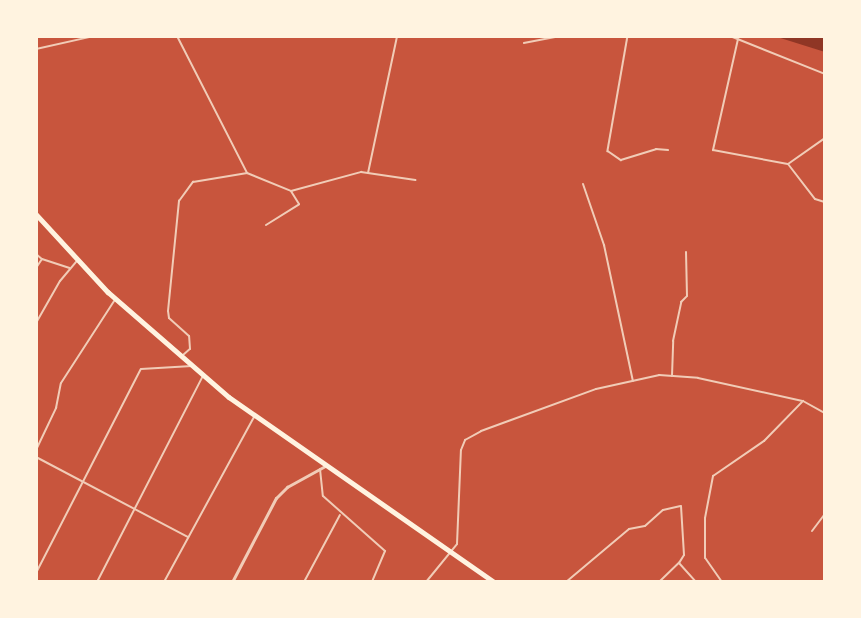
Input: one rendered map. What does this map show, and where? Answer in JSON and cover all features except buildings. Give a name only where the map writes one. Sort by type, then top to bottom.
[{"type":"highway","points":[[36,214],[77,261],[116,298],[203,376],[254,417],[322,468],[494,582]]},
{"type":"street","points":[[36,49],[94,36]]},
{"type":"street","points":[[177,36],[247,173]]},
{"type":"street","points":[[368,173],[397,36]]},
{"type":"street","points":[[730,36],[825,74]]},
{"type":"street","points":[[738,39],[713,150],[788,165],[815,199],[825,202]]},
{"type":"street","points":[[788,165],[799,153],[825,138]]},
{"type":"street","points":[[180,356],[191,344],[168,311],[182,194],[193,182],[247,173],[291,191],[368,173],[415,180]]},
{"type":"street","points":[[583,184],[604,245],[633,381]]},
{"type":"street","points":[[266,225],[298,204],[291,191]]},
{"type":"street","points":[[672,376],[673,340],[681,302],[687,296],[687,252]]},
{"type":"street","points":[[36,254],[42,259],[70,268]]},
{"type":"street","points":[[36,268],[42,259]]},
{"type":"street","points":[[36,323],[70,268],[77,261]]},
{"type":"street","points":[[36,450],[56,408],[61,383],[116,298]]},
{"type":"street","points":[[36,573],[141,369],[192,366]]},
{"type":"street","points":[[98,582],[203,376]]},
{"type":"street","points":[[426,582],[450,552],[459,535],[465,440],[596,389],[672,376],[803,401],[825,413]]},
{"type":"street","points":[[722,582],[705,558],[705,518],[713,476],[764,441],[803,401]]},
{"type":"street","points":[[164,582],[254,417]]},
{"type":"street","points":[[36,457],[188,537]]},
{"type":"street","points":[[232,582],[276,498],[286,487],[322,468],[322,496],[340,515],[385,551],[372,582]]},
{"type":"street","points":[[566,582],[629,529],[645,526],[663,510],[681,506],[684,555],[659,582]]},
{"type":"street","points":[[812,531],[825,514]]},
{"type":"street","points":[[304,582],[340,515]]},
{"type":"street","points":[[679,562],[696,582]]},
{"type":"lane","points":[[524,43],[561,36]]},
{"type":"lane","points":[[628,36],[608,151],[621,160],[656,149],[668,150]]},
{"type":"shaded area","points":[[774,36],[825,36],[825,52]]}]
